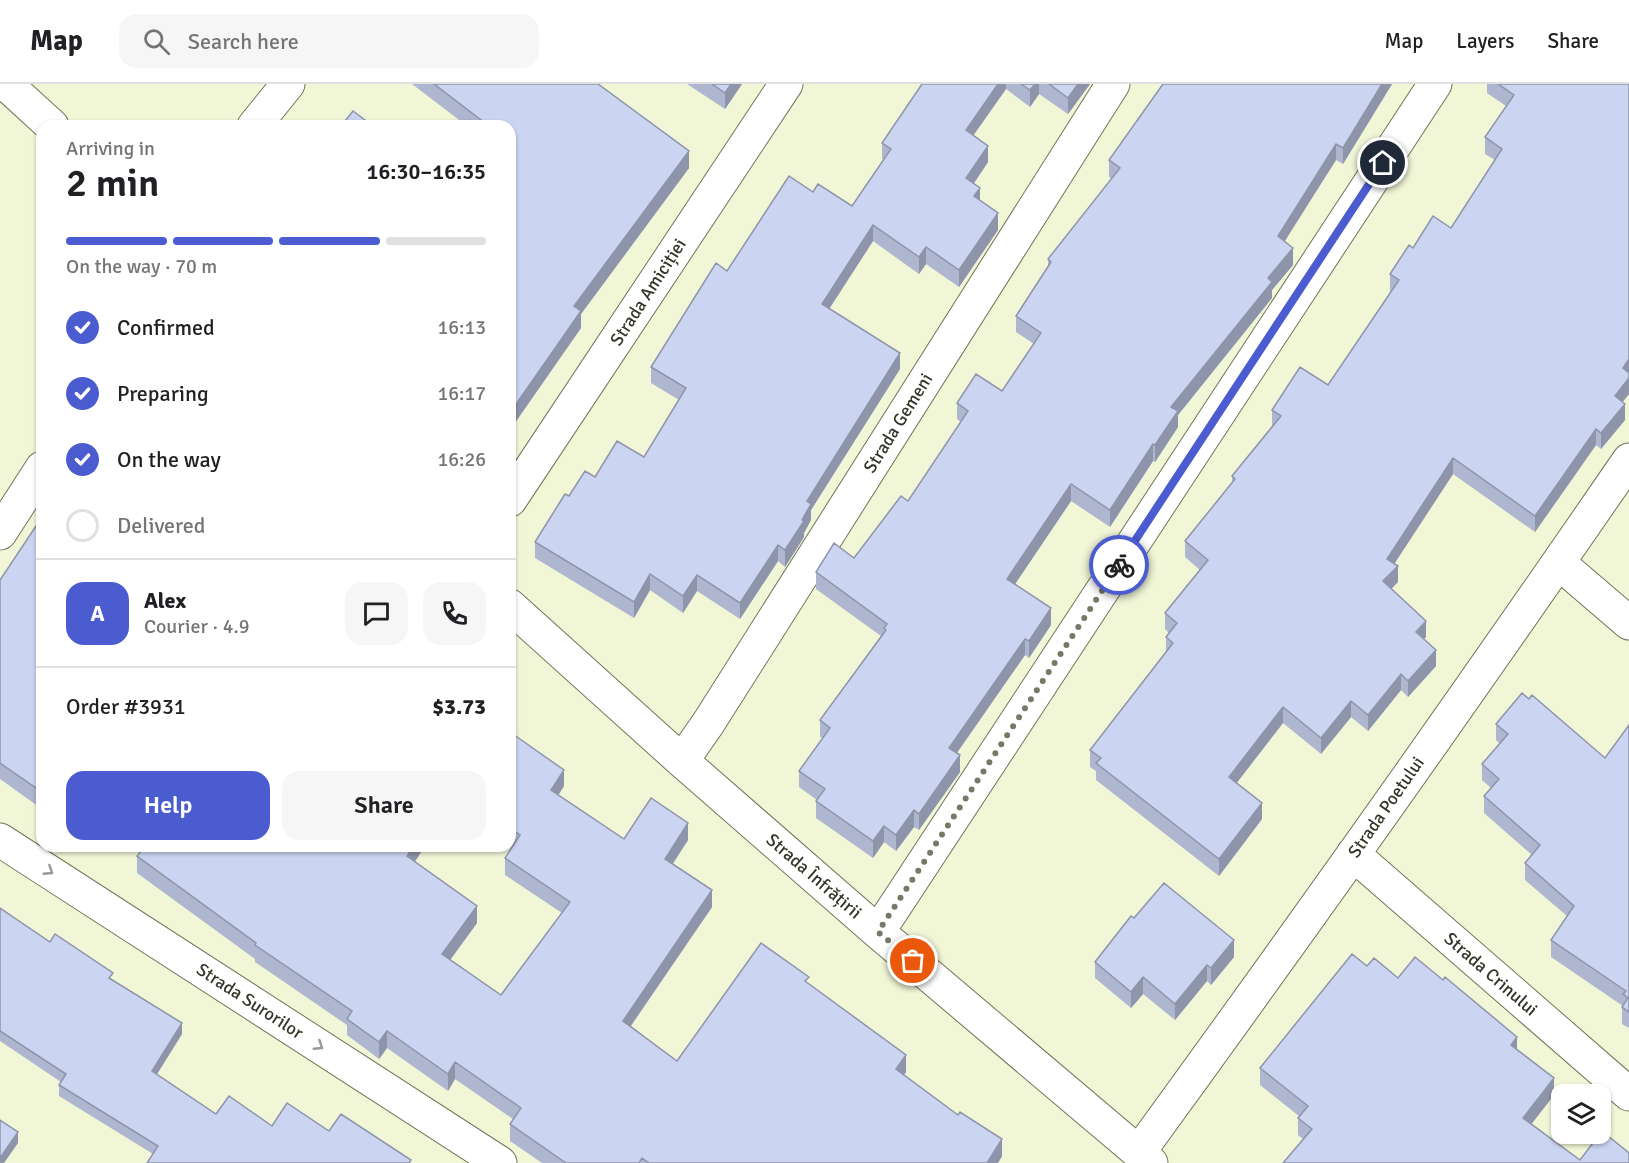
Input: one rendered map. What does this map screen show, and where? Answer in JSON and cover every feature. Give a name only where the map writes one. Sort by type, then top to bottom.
[{"type":"street","points":[[6,84],[45,120]]},
{"type":"street","points":[[259,120],[288,84]]},
{"type":"street","name":"Strada Amiciției","points":[[516,491],[786,84]]},
{"type":"street","name":"Strada Gemeni","points":[[682,761],[722,702],[1113,84]]},
{"type":"street","points":[[878,932],[1435,84]]},
{"type":"street","name":"Strada Poetului","points":[[1145,1157],[1629,459]]},
{"type":"street","points":[[0,533],[36,477]]},
{"type":"street","points":[[1559,563],[1629,623]]},
{"type":"street","name":"Strada Înfrățirii","points":[[516,611],[682,761],[878,932],[1145,1157]]},
{"type":"street","name":"Strada Surorilor","points":[[0,840],[500,1163]]},
{"type":"street","name":"Strada Crinului","points":[[1353,854],[1629,1094]]},
{"type":"building","points":[[434,84],[598,84],[689,151],[574,306],[581,311],[516,404],[516,120],[481,120]]},
{"type":"building","points":[[712,84],[731,84],[725,93]]},
{"type":"building","points":[[922,84],[998,84],[966,130],[988,146],[966,178],[980,188],[974,196],[998,213],[959,270],[926,247],[919,257],[873,225],[822,304],[900,353],[807,501],[811,504],[802,520],[804,521],[785,550],[778,545],[740,603],[697,575],[683,596],[650,574],[634,602],[535,542],[565,494],[569,496],[585,471],[595,477],[617,441],[644,457],[686,388],[651,367],[716,263],[727,271],[789,176],[813,192],[818,184],[852,206],[891,149],[882,143]]},
{"type":"building","points":[[1021,84],[1035,84],[1030,90]]},
{"type":"building","points":[[1049,84],[1078,84],[1068,98]]},
{"type":"building","points":[[1163,84],[1382,84],[1343,148],[1336,144],[1278,236],[1293,248],[1268,278],[1272,282],[1171,407],[1178,411],[1155,445],[1153,444],[1110,510],[1071,484],[1007,579],[1051,608],[1029,641],[1025,639],[949,748],[960,755],[919,814],[914,810],[896,835],[884,826],[873,841],[816,801],[825,789],[799,771],[830,728],[820,720],[886,630],[884,628],[887,624],[816,572],[834,543],[854,558],[901,496],[908,501],[968,411],[957,403],[976,374],[1002,391],[1041,333],[1016,316],[1051,262],[1048,259],[1120,168],[1109,160]]},
{"type":"building","points":[[1498,84],[1629,84],[1629,359],[1623,368],[1629,373],[1629,378],[1615,396],[1625,404],[1601,433],[1596,429],[1535,516],[1453,458],[1387,559],[1398,566],[1383,581],[1426,621],[1416,632],[1436,650],[1408,681],[1401,674],[1368,715],[1351,701],[1321,738],[1283,707],[1229,777],[1262,803],[1219,859],[1096,763],[1101,758],[1090,750],[1173,643],[1166,637],[1177,623],[1165,613],[1208,560],[1185,541],[1235,479],[1232,476],[1281,416],[1272,410],[1300,367],[1328,385],[1399,280],[1390,274],[1409,245],[1413,248],[1433,216],[1451,228],[1502,149],[1485,137],[1514,95]]},
{"type":"building","points":[[353,111],[365,120],[346,120]]},
{"type":"building","points":[[36,526],[36,788],[0,763],[0,580]]},
{"type":"building","points":[[1522,693],[1529,699],[1532,695],[1605,758],[1629,725],[1629,1012],[1622,1007],[1628,998],[1623,994],[1626,991],[1551,940],[1574,906],[1525,863],[1540,845],[1484,796],[1499,779],[1482,764],[1508,734],[1496,724]]},
{"type":"building","points":[[516,736],[564,770],[551,790],[624,839],[651,798],[688,823],[665,859],[712,890],[623,1021],[677,1061],[761,943],[809,977],[805,981],[906,1055],[896,1069],[958,1115],[960,1112],[1002,1139],[987,1163],[649,1163],[642,1158],[639,1163],[566,1163],[510,1124],[521,1108],[455,1062],[448,1074],[387,1031],[379,1042],[347,1019],[352,1011],[255,945],[256,943],[137,856],[140,852],[410,852],[407,856],[477,906],[442,954],[501,995],[570,902],[505,858],[509,852],[516,852],[516,841],[520,835],[516,832]]},
{"type":"building","points":[[1164,883],[1234,940],[1211,968],[1207,965],[1175,1004],[1143,977],[1131,992],[1095,962],[1131,916],[1134,918]]},
{"type":"building","points":[[0,908],[50,942],[55,934],[113,973],[109,978],[182,1023],[152,1071],[216,1114],[229,1096],[272,1126],[287,1103],[329,1131],[341,1114],[411,1160],[409,1163],[147,1163],[158,1146],[59,1085],[66,1074],[0,1031]]},
{"type":"building","points":[[1352,954],[1367,966],[1374,958],[1398,978],[1415,957],[1443,980],[1445,977],[1517,1037],[1511,1045],[1554,1078],[1523,1118],[1551,1139],[1551,1144],[1558,1144],[1580,1160],[1592,1144],[1611,1144],[1611,1138],[1629,1153],[1629,1163],[1283,1163],[1312,1129],[1298,1118],[1308,1106],[1260,1068]]},
{"type":"building","points":[[0,1120],[18,1132],[0,1158]]},
{"type":"way so far","points":[[913,961],[878,932],[1119,565]]},
{"type":"route","points":[[1119,565],[1383,163]]}]
